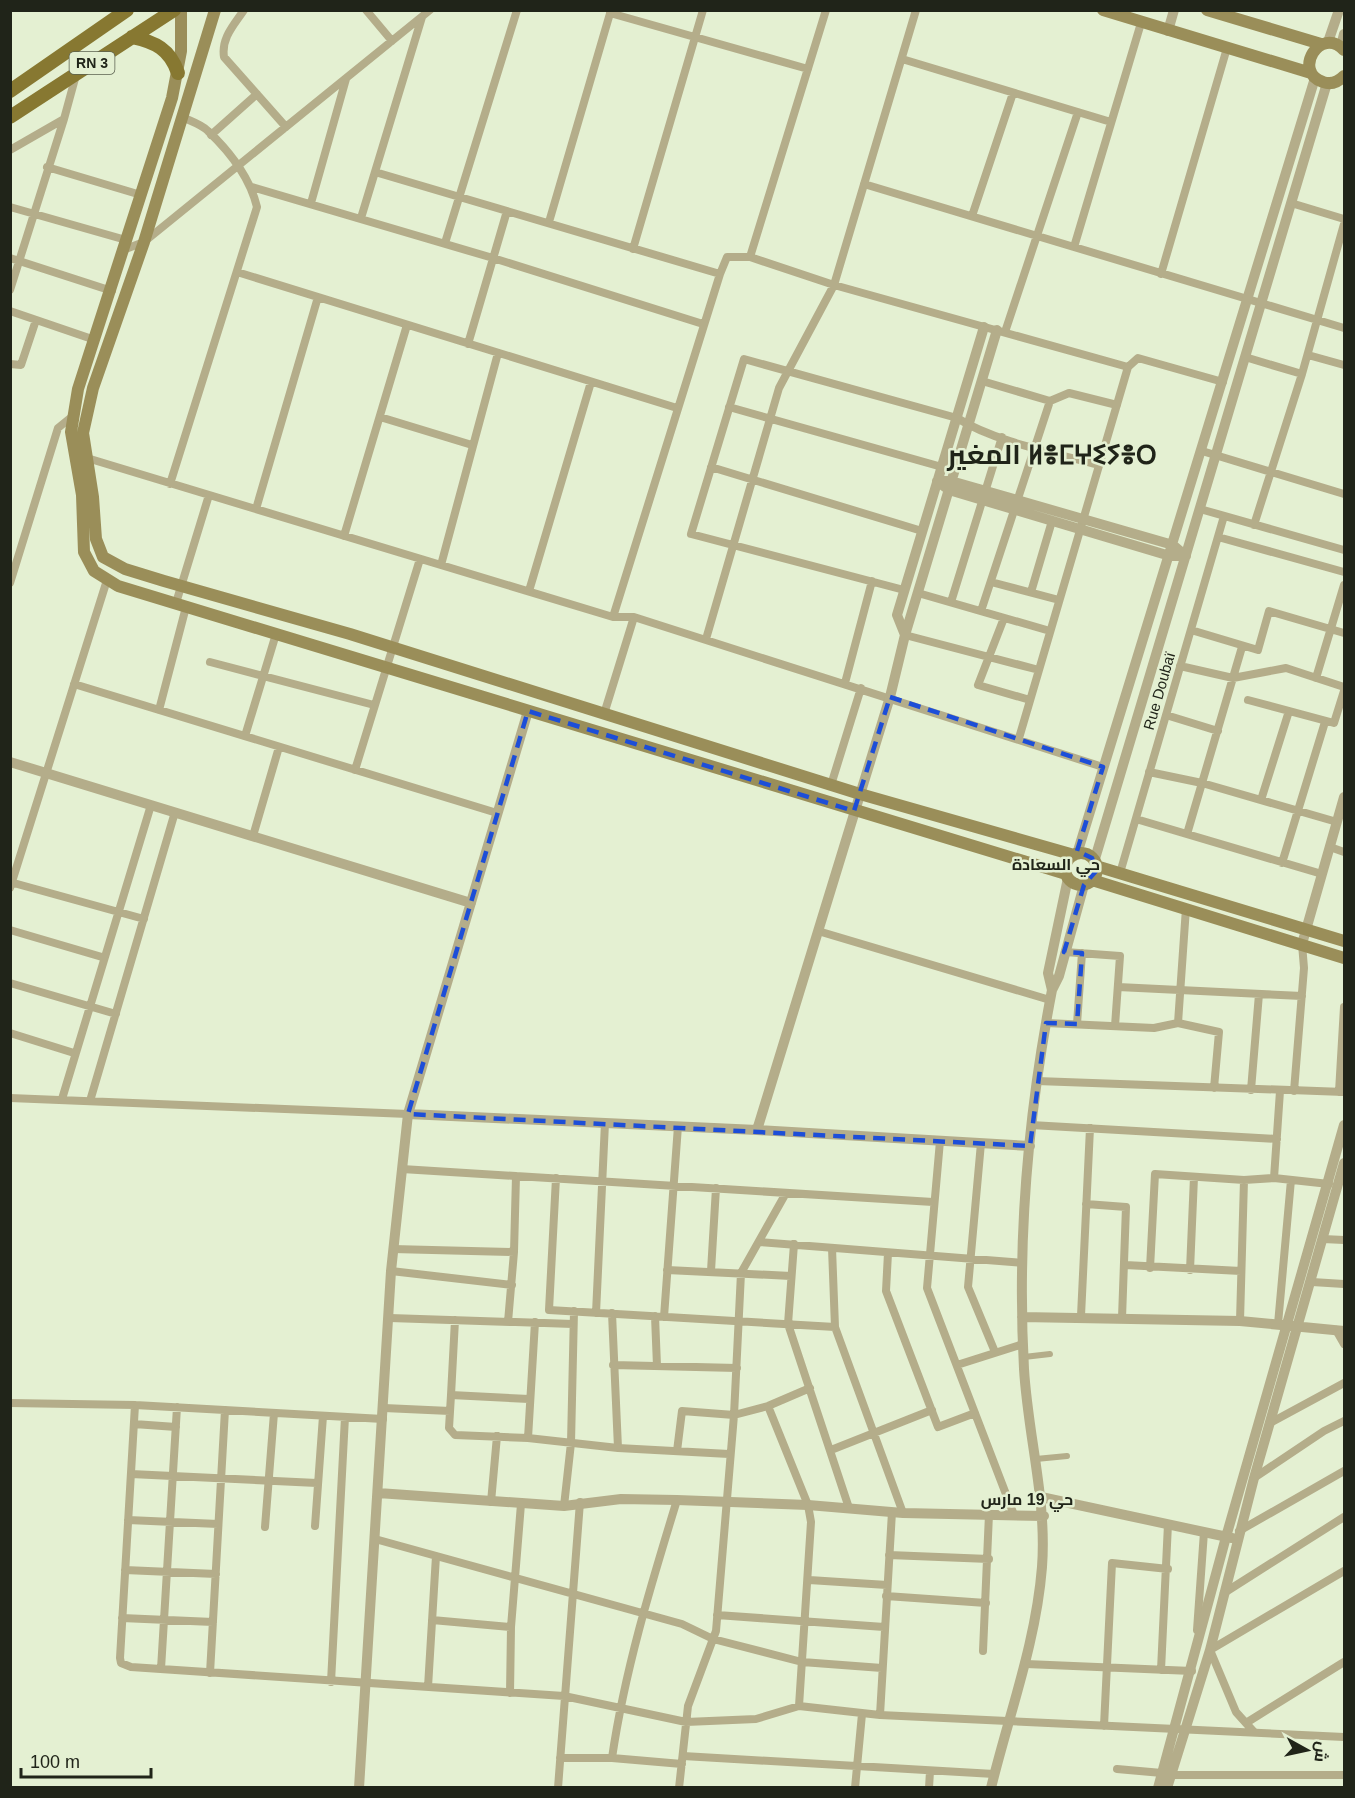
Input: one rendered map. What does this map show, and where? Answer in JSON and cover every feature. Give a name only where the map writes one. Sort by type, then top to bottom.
[{"type":"main road","name":"RN 3","points":[[10,91],[127,10]]},
{"type":"main road","name":"RN 3","points":[[10,117],[174,10]]},
{"type":"main road","points":[[181,10],[178,72],[112,291],[78,389],[71,432],[82,495],[84,552],[94,571],[107,580],[181,605],[1067,876],[1075,884],[1088,882],[1186,908],[1344,958]]},
{"type":"main road","points":[[215,10],[144,242],[93,388],[84,433],[96,539],[103,557],[125,569],[394,648],[860,794],[1089,856],[1095,864],[1120,873],[1344,941]]},
{"type":"main road","points":[[1103,10],[1313,76],[1327,83],[1344,76]]},
{"type":"main road","points":[[1207,10],[1325,43],[1343,43]]},
{"type":"main road","points":[[132,37],[160,46],[168,53],[178,72]]},
{"type":"main road","points":[[1313,76],[1309,66],[1311,53],[1325,43]]},
{"type":"main road","points":[[1067,876],[1066,865],[1076,854]]},
{"type":"main road","points":[[1088,882],[1095,864]]},
{"type":"street","points":[[244,10],[228,33],[223,49],[224,57],[286,127]]},
{"type":"street","points":[[366,10],[392,41]]},
{"type":"street","points":[[445,243],[517,10]]},
{"type":"street","points":[[633,249],[703,10]]},
{"type":"street","points":[[750,257],[826,10]]},
{"type":"street","points":[[706,639],[779,388],[834,285],[916,10]]},
{"type":"street","points":[[1168,31],[1174,10]]},
{"type":"street","points":[[1325,43],[1339,10]]},
{"type":"street","points":[[549,222],[610,12],[808,69]]},
{"type":"street","points":[[10,207],[34,213],[125,245],[144,242],[426,13]]},
{"type":"street","points":[[361,218],[426,13]]},
{"type":"street","points":[[1074,247],[1141,22]]},
{"type":"street","points":[[1161,274],[1227,48]]},
{"type":"street","points":[[902,59],[1111,122]]},
{"type":"street","points":[[10,291],[15,259],[34,213],[76,74]]},
{"type":"street","points":[[1076,854],[1248,300],[1313,76]]},
{"type":"street","points":[[311,203],[346,78]]},
{"type":"street","points":[[1095,864],[1327,83]]},
{"type":"street","points":[[972,216],[1013,93]]},
{"type":"street","points":[[211,135],[257,94]]},
{"type":"street","points":[[757,1130],[890,697],[905,635],[968,425],[1078,112]]},
{"type":"street","points":[[170,484],[257,207],[252,187],[207,129],[182,117]]},
{"type":"street","points":[[10,150],[64,119]]},
{"type":"street","points":[[47,167],[141,195]]},
{"type":"street","points":[[375,172],[720,274]]},
{"type":"street","points":[[864,184],[1344,328]]},
{"type":"street","points":[[252,187],[445,243],[703,324]]},
{"type":"street","points":[[1292,203],[1344,219]]},
{"type":"street","points":[[468,344],[507,211]]},
{"type":"street","points":[[1254,525],[1308,355],[1344,224]]},
{"type":"street","points":[[613,617],[703,324],[727,257],[750,257],[834,285],[1128,367]]},
{"type":"street","points":[[15,259],[112,291]]},
{"type":"street","points":[[237,272],[677,408]]},
{"type":"street","points":[[256,509],[318,297]]},
{"type":"street","points":[[10,311],[95,340]]},
{"type":"street","points":[[10,364],[21,365],[36,320]]},
{"type":"street","points":[[344,536],[407,325]]},
{"type":"street","points":[[905,635],[897,615],[984,327]]},
{"type":"street","points":[[441,565],[498,353]]},
{"type":"street","points":[[1308,355],[1344,365]]},
{"type":"street","points":[[1245,357],[1302,374]]},
{"type":"street","points":[[1019,738],[1128,367],[1138,358],[1223,382]]},
{"type":"street","points":[[904,590],[691,534],[744,359],[957,418],[968,425],[1002,437],[1099,465]]},
{"type":"street","points":[[982,381],[1050,401],[1069,393],[1117,405]]},
{"type":"street","points":[[529,591],[591,382]]},
{"type":"street","points":[[981,611],[1050,401]]},
{"type":"street","points":[[729,407],[942,467]]},
{"type":"street","points":[[10,584],[58,428],[74,415]]},
{"type":"street","points":[[380,417],[472,445]]},
{"type":"street","points":[[951,603],[1002,437]]},
{"type":"street","points":[[1202,451],[1344,494]]},
{"type":"street","points":[[87,458],[613,617],[634,617],[1104,767]]},
{"type":"street","points":[[711,467],[922,531]]},
{"type":"street","points":[[937,481],[1186,556]]},
{"type":"street","points":[[159,710],[181,605],[180,586],[209,495]]},
{"type":"street","points":[[1017,505],[1052,521],[1082,524]]},
{"type":"street","points":[[1200,509],[1344,550]]},
{"type":"street","name":"Rue Doubaï","points":[[1120,873],[1224,516]]},
{"type":"street","points":[[1030,592],[1052,521]]},
{"type":"street","points":[[1218,537],[1344,572]]},
{"type":"street","points":[[355,770],[420,559]]},
{"type":"street","points":[[107,580],[11,884],[144,919]]},
{"type":"street","points":[[845,683],[872,581]]},
{"type":"street","points":[[991,582],[1059,600]]},
{"type":"street","points":[[1316,678],[1344,585]]},
{"type":"street","points":[[918,593],[1050,631]]},
{"type":"street","points":[[1191,630],[1257,650],[1269,611],[1344,633]]},
{"type":"street","points":[[604,714],[634,617]]},
{"type":"street","points":[[1004,618],[978,685],[1030,700]]},
{"type":"street","points":[[245,736],[276,634]]},
{"type":"street","points":[[905,635],[1039,670]]},
{"type":"street","points":[[1187,834],[1242,646]]},
{"type":"street","points":[[210,662],[374,705]]},
{"type":"street","points":[[1180,666],[1233,678],[1286,668],[1344,689],[1334,723],[1248,700]]},
{"type":"street","points":[[74,684],[497,813]]},
{"type":"street","points":[[831,785],[861,688]]},
{"type":"street","points":[[359,1788],[390,1318],[391,1270],[408,1114],[528,711]]},
{"type":"street","points":[[1261,800],[1289,711]]},
{"type":"street","points":[[1166,715],[1218,731]]},
{"type":"street","points":[[1282,862],[1325,722]]},
{"type":"street","points":[[253,836],[279,747]]},
{"type":"street","points":[[10,762],[471,903]]},
{"type":"street","points":[[1149,772],[1202,783],[1337,822]]},
{"type":"street","points":[[1294,1091],[1305,968],[1302,944],[1344,803]]},
{"type":"street","points":[[62,1099],[102,957],[151,805]]},
{"type":"street","points":[[90,1101],[175,812]]},
{"type":"street","points":[[1136,819],[1322,874]]},
{"type":"street","points":[[1330,847],[1344,852]]},
{"type":"street","points":[[1051,995],[1048,973],[1067,876]]},
{"type":"street","points":[[991,1788],[1026,1664],[1042,1568],[1044,1516],[1024,1357],[1022,1317],[1031,1125],[1051,995],[1088,882]]},
{"type":"street","points":[[1178,1023],[1186,908]]},
{"type":"street","points":[[10,930],[102,957]]},
{"type":"street","points":[[818,931],[1051,995]]},
{"type":"street","points":[[1065,952],[1120,956],[1115,1026]]},
{"type":"street","points":[[1077,1024],[1082,953]]},
{"type":"street","points":[[10,982],[116,1014]]},
{"type":"street","points":[[1118,987],[1302,996]]},
{"type":"street","points":[[1251,1090],[1259,994]]},
{"type":"street","points":[[1037,1081],[1342,1092],[1344,1007]]},
{"type":"street","points":[[1046,1023],[1154,1028],[1178,1023],[1219,1032],[1214,1088]]},
{"type":"street","points":[[10,1034],[74,1053]]},
{"type":"street","points":[[1274,1178],[1280,1091]]},
{"type":"street","points":[[10,1098],[678,1126],[1029,1146]]},
{"type":"street","points":[[596,1312],[605,1123]]},
{"type":"street","points":[[1031,1125],[1277,1139]]},
{"type":"street","points":[[1158,1788],[1166,1774],[1210,1650],[1224,1593],[1234,1536],[1288,1325],[1344,1125]]},
{"type":"street","points":[[657,1366],[678,1126]]},
{"type":"street","points":[[1081,1316],[1090,1128]]},
{"type":"street","points":[[940,1141],[927,1288],[1014,1515]]},
{"type":"street","points":[[981,1143],[968,1287],[995,1352]]},
{"type":"street","points":[[402,1169],[933,1202]]},
{"type":"street","points":[[1288,1325],[1312,1282],[1343,1170]]},
{"type":"street","points":[[1150,1268],[1155,1174],[1244,1180],[1274,1178],[1329,1184]]},
{"type":"street","points":[[508,1322],[514,1252],[516,1176]]},
{"type":"street","points":[[1190,1270],[1194,1177]]},
{"type":"street","points":[[556,1178],[549,1310],[835,1327]]},
{"type":"street","points":[[1240,1321],[1244,1180]]},
{"type":"street","points":[[1181,1728],[1196,1654],[1270,1423],[1288,1325],[1291,1180]]},
{"type":"street","points":[[711,1271],[716,1188]]},
{"type":"street","points":[[679,1788],[688,1706],[713,1639],[717,1615],[734,1415],[741,1273],[786,1192]]},
{"type":"street","points":[[1086,1204],[1126,1207],[1122,1318]]},
{"type":"street","points":[[1323,1239],[1344,1240]]},
{"type":"street","points":[[760,1242],[1023,1263]]},
{"type":"street","points":[[794,1244],[788,1324],[849,1508]]},
{"type":"street","points":[[832,1248],[835,1327],[875,1432],[897,1513],[889,1555],[880,1715]]},
{"type":"street","points":[[393,1249],[514,1252]]},
{"type":"street","points":[[888,1253],[886,1291],[938,1427],[975,1413]]},
{"type":"street","points":[[1125,1265],[1241,1271]]},
{"type":"street","points":[[391,1270],[512,1285]]},
{"type":"street","points":[[667,1270],[791,1276]]},
{"type":"street","points":[[1312,1282],[1344,1284]]},
{"type":"street","points":[[564,1506],[571,1443],[574,1311]]},
{"type":"street","points":[[612,1313],[618,1448]]},
{"type":"street","points":[[1022,1317],[1081,1316],[1240,1321],[1288,1325],[1340,1331],[1344,1344]]},
{"type":"street","points":[[390,1318],[573,1324]]},
{"type":"street","points":[[455,1320],[451,1433],[528,1438],[618,1448],[729,1454]]},
{"type":"street","points":[[528,1438],[535,1322]]},
{"type":"street","points":[[957,1365],[1023,1344]]},
{"type":"street","points":[[1024,1357],[1050,1354]]},
{"type":"street","points":[[613,1365],[737,1368]]},
{"type":"street","points":[[1270,1423],[1344,1383]]},
{"type":"street","points":[[677,1451],[682,1411],[734,1415],[768,1406],[810,1388]]},
{"type":"street","points":[[451,1395],[529,1399]]},
{"type":"street","points":[[10,1403],[135,1405],[345,1417],[450,1411]]},
{"type":"street","points":[[135,1405],[121,1663],[130,1667],[564,1696],[687,1722],[756,1719],[799,1706],[862,1714],[1344,1737]]},
{"type":"street","points":[[768,1406],[808,1505],[811,1522],[799,1706]]},
{"type":"street","points":[[161,1669],[177,1407]]},
{"type":"street","points":[[210,1673],[225,1410]]},
{"type":"street","points":[[831,1450],[932,1410]]},
{"type":"street","points":[[265,1527],[274,1413]]},
{"type":"street","points":[[315,1526],[323,1416]]},
{"type":"street","points":[[331,1682],[345,1417]]},
{"type":"street","points":[[1254,1478],[1324,1431],[1344,1421]]},
{"type":"street","points":[[134,1424],[176,1427]]},
{"type":"street","points":[[490,1502],[497,1436]]},
{"type":"street","points":[[1036,1459],[1067,1456]]},
{"type":"street","points":[[1041,1497],[1204,1532],[1234,1536],[1344,1471]]},
{"type":"street","points":[[131,1474],[317,1483]]},
{"type":"street","points":[[378,1493],[564,1506],[580,1502],[621,1499],[677,1500],[808,1505],[897,1513],[1044,1516]]},
{"type":"street","points":[[612,1758],[619,1708],[642,1613],[677,1500]]},
{"type":"street","points":[[558,1788],[571,1593],[580,1502]]},
{"type":"street","points":[[510,1693],[511,1627],[521,1504]]},
{"type":"street","points":[[983,1651],[990,1514]]},
{"type":"street","points":[[1224,1593],[1344,1517]]},
{"type":"street","points":[[128,1520],[218,1524]]},
{"type":"street","points":[[1161,1670],[1168,1569],[1168,1524]]},
{"type":"street","points":[[1196,1654],[1204,1532]]},
{"type":"street","points":[[375,1539],[682,1624],[713,1639],[802,1662],[882,1668]]},
{"type":"street","points":[[889,1555],[989,1559]]},
{"type":"street","points":[[428,1688],[436,1556]]},
{"type":"street","points":[[1104,1726],[1105,1667],[1112,1563],[1168,1569]]},
{"type":"street","points":[[125,1570],[216,1574]]},
{"type":"street","points":[[1210,1650],[1344,1571]]},
{"type":"street","points":[[809,1580],[887,1586]]},
{"type":"street","points":[[886,1596],[986,1603]]},
{"type":"street","points":[[717,1615],[884,1627]]},
{"type":"street","points":[[122,1618],[213,1622]]},
{"type":"street","points":[[432,1620],[511,1627]]},
{"type":"street","points":[[1210,1650],[1236,1712],[1254,1732]]},
{"type":"street","points":[[1246,1723],[1344,1662]]},
{"type":"street","points":[[1026,1664],[1192,1671]]},
{"type":"street","points":[[855,1788],[862,1714]]},
{"type":"street","points":[[560,1758],[682,1760],[994,1774]]},
{"type":"street","points":[[1117,1769],[1166,1774],[1344,1775]]},
{"type":"street","points":[[928,1788],[930,1771]]},
{"type":"street","points":[[1166,1774],[1167,1788]]},
{"type":"street","points":[[1261,1788],[1262,1776]]},
{"type":"highlighted area","points":[[890,697],[1103,767],[1077,851],[1092,858],[1096,871],[1084,885],[1064,952],[1082,953],[1077,1024],[1046,1023],[1030,1146],[408,1114],[528,711],[854,811]]},
{"type":"district","name":"المغير ⵍⴻⵎⵖⵉⵢⴻⵔ","points":[[1052,455]]},
{"type":"district","name":"حي السعادة","points":[[1056,864]]},
{"type":"district","name":"حي 19 مارس","points":[[1027,1499]]}]
